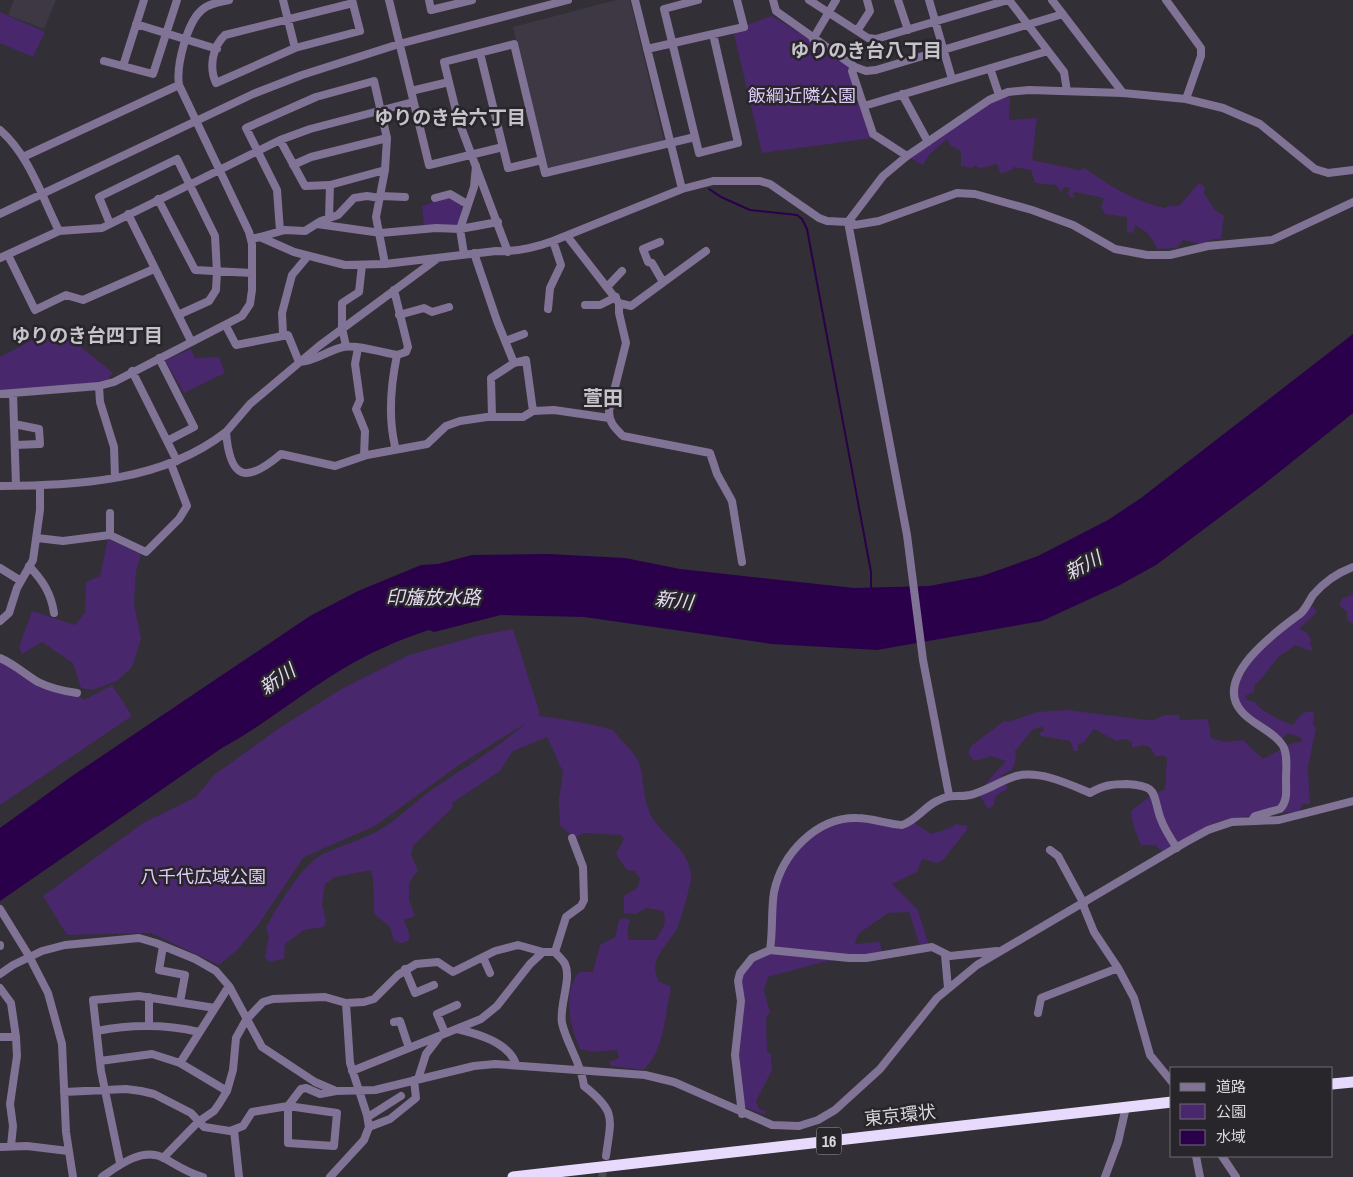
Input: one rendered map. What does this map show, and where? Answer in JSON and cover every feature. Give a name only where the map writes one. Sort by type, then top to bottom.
[{"type":"highway","points":[[1333,1084],[1353,1082]]},
{"type":"highway","points":[[1333,1091],[1353,1089]]},
{"type":"highway","name":"東京環状","points":[[576,1177],[1125,1111],[1170,1102]]},
{"type":"highway","name":"東京環状","points":[[513,1177],[1125,1111],[1170,1110]]},
{"type":"street","points":[[123,66],[144,0]]},
{"type":"street","points":[[104,61],[153,74],[177,0]]},
{"type":"street","points":[[0,394],[99,386],[114,382],[191,341],[226,326],[242,316],[250,304],[255,238],[179,85],[178,67],[192,22],[203,8],[229,0]]},
{"type":"street","points":[[283,0],[295,48]]},
{"type":"street","points":[[388,0],[429,165],[503,147]]},
{"type":"street","points":[[429,0],[431,10],[472,0]]},
{"type":"street","points":[[0,214],[196,121],[302,75],[399,44],[568,0]]},
{"type":"street","points":[[635,0],[682,189]]},
{"type":"street","points":[[698,0],[664,9],[699,153],[738,143],[713,34]]},
{"type":"street","points":[[647,49],[744,27],[737,0]]},
{"type":"street","points":[[773,0],[776,11],[855,67],[866,71],[876,70],[1063,14]]},
{"type":"street","points":[[809,0],[870,39],[876,40],[1009,0],[1064,72],[1067,91]]},
{"type":"street","points":[[813,38],[830,13],[836,0]]},
{"type":"street","points":[[857,30],[870,10],[867,0]]},
{"type":"street","points":[[898,0],[908,30]]},
{"type":"street","points":[[928,0],[952,79]]},
{"type":"street","points":[[1052,0],[1123,93]]},
{"type":"street","points":[[1166,0],[1202,48],[1186,99]]},
{"type":"street","points":[[353,2],[360,31],[295,48],[216,83],[211,70],[216,49],[221,39],[230,33],[353,2]]},
{"type":"street","points":[[136,24],[216,49]]},
{"type":"street","points":[[508,252],[458,119],[444,62],[514,44],[545,173],[695,137]]},
{"type":"street","points":[[864,106],[1048,51]]},
{"type":"street","points":[[480,53],[508,168],[542,160]]},
{"type":"street","points":[[855,67],[852,71],[873,134],[907,156]]},
{"type":"street","points":[[990,68],[999,95]]},
{"type":"street","points":[[280,231],[277,190],[246,128],[316,97],[374,81],[387,138],[385,170],[376,217],[384,264]]},
{"type":"street","points":[[411,91],[449,82]]},
{"type":"street","points":[[23,157],[179,85]]},
{"type":"street","points":[[949,795],[922,655],[907,535],[849,221],[883,176],[907,156],[977,107],[999,95],[1017,91],[1123,93],[1186,99],[1222,108],[1260,124],[1315,169],[1328,173],[1353,170]]},
{"type":"street","points":[[902,94],[928,142]]},
{"type":"street","points":[[0,258],[59,231],[93,230],[110,224],[280,140],[310,129],[413,102]]},
{"type":"street","points":[[0,130],[11,140],[23,157],[59,231]]},
{"type":"street","points":[[293,164],[311,157],[387,138]]},
{"type":"street","points":[[280,140],[305,186],[330,185],[385,170]]},
{"type":"street","points":[[110,224],[99,197],[178,159],[215,236],[217,272],[216,290],[209,301],[178,315]]},
{"type":"street","points":[[464,254],[460,229],[474,187],[476,166]]},
{"type":"street","points":[[255,238],[308,256],[345,265],[384,264],[474,253],[508,252],[529,249],[567,236],[682,189],[713,181],[760,181],[770,184],[819,218],[827,221],[849,221],[855,225],[874,222],[957,193],[975,194],[1032,210],[1073,225],[1115,249],[1147,254],[1170,254],[1208,246],[1272,240],[1353,202]]},
{"type":"street","points":[[330,185],[330,218]]},
{"type":"street","points":[[435,198],[450,194],[467,204]]},
{"type":"street","points":[[255,238],[280,231],[305,231],[338,215],[354,198],[367,196],[405,197]]},
{"type":"street","points":[[158,199],[194,270],[252,273]]},
{"type":"street","points":[[128,214],[191,341]]},
{"type":"street","points":[[317,224],[380,233],[436,228],[460,229],[498,222]]},
{"type":"street","points":[[567,236],[617,300],[626,343],[609,418],[614,428],[623,436],[710,453],[717,474],[732,501],[742,562]]},
{"type":"street","points":[[548,309],[550,288],[561,265],[553,241]]},
{"type":"street","points":[[660,242],[643,249],[648,262],[652,263],[663,282]]},
{"type":"street","points":[[585,305],[600,305],[617,300],[632,306],[706,251]]},
{"type":"street","points":[[474,253],[514,363]]},
{"type":"street","points":[[8,255],[35,310],[66,295],[83,300],[154,269]]},
{"type":"street","points":[[283,334],[282,313],[292,275],[308,256]]},
{"type":"street","points":[[0,486],[40,486],[115,477],[149,472],[174,462],[226,432],[250,404],[299,362],[438,257]]},
{"type":"street","points":[[346,346],[342,328],[342,303],[359,292],[362,265]]},
{"type":"street","points":[[607,287],[622,270]]},
{"type":"street","points":[[299,362],[313,361],[334,349],[346,346],[397,355],[406,352],[408,347],[394,290]]},
{"type":"street","points":[[400,315],[424,308],[432,312],[448,307]]},
{"type":"street","points":[[226,326],[236,345],[283,334],[288,335],[299,362]]},
{"type":"street","points":[[505,341],[524,334]]},
{"type":"street","points":[[358,348],[355,364],[360,400],[356,409],[365,431],[364,456]]},
{"type":"street","points":[[393,450],[395,446],[391,428],[393,373],[397,355]]},
{"type":"street","points":[[159,358],[194,426],[167,441]]},
{"type":"street","points":[[492,417],[491,378],[514,363],[526,360],[533,411]]},
{"type":"street","points":[[37,538],[63,541],[110,535],[146,552],[179,519],[187,506],[167,441],[132,371]]},
{"type":"street","points":[[99,386],[100,402],[114,447],[115,477]]},
{"type":"street","points":[[13,393],[16,486]]},
{"type":"street","points":[[226,432],[232,464],[239,473],[246,474],[266,466],[281,454],[293,454],[330,466],[364,456],[427,444],[446,426],[460,421],[492,417],[523,417],[533,411],[569,410],[609,418]]},
{"type":"street","points":[[14,424],[39,429],[40,444],[14,445]]},
{"type":"street","points":[[0,621],[9,613],[30,566],[37,538],[40,486]]},
{"type":"street","points":[[110,513],[110,535]]},
{"type":"street","points":[[30,566],[43,581],[52,596],[54,613]]},
{"type":"street","points":[[1252,820],[1255,816],[1283,807],[1286,795],[1285,751],[1279,742],[1240,710],[1236,699],[1238,677],[1254,652],[1278,629],[1305,609],[1322,586],[1337,574],[1353,567]]},
{"type":"street","points":[[0,568],[22,581]]},
{"type":"street","points":[[0,658],[14,664],[39,682],[61,690],[77,693]]},
{"type":"street","points":[[770,950],[774,894],[778,878],[799,844],[812,830],[832,822],[857,818],[902,825],[919,815],[933,803],[949,795],[969,795],[1016,776],[1027,774],[1068,784],[1090,793],[1110,784],[1143,785],[1151,789],[1156,796],[1164,828],[1177,848]]},
{"type":"street","points":[[288,1106],[293,1102],[301,1089],[306,1088],[320,1094],[358,1092],[474,1066],[516,1064],[633,1072],[674,1082],[742,1114],[772,1125],[787,1127],[818,1120],[835,1110],[880,1069],[937,998],[978,965],[1004,949],[1177,848],[1225,824],[1252,820],[1290,818],[1353,797]]},
{"type":"street","points":[[1341,802],[1353,801]]},
{"type":"street","points":[[555,952],[566,917],[581,906],[584,900],[583,867],[572,838]]},
{"type":"street","points":[[1050,850],[1058,856],[1083,904],[1094,932],[1118,968],[1138,1007],[1150,1055],[1170,1080]]},
{"type":"street","points":[[2,912],[30,956],[48,993],[62,1044],[68,1151],[73,1177]]},
{"type":"street","points":[[0,974],[30,956],[65,945],[139,938],[163,946],[195,959],[216,971],[229,986],[262,1047],[315,1082],[336,1092]]},
{"type":"street","points":[[163,1158],[198,1122],[214,1111],[227,1091],[234,1070],[236,1038],[246,1020],[264,1002],[273,998],[325,997],[346,1003],[374,1000],[398,975],[416,964],[432,961],[438,962],[453,972],[483,956],[518,945],[543,952],[555,952]]},
{"type":"street","points":[[163,946],[159,970],[184,975],[180,1002]]},
{"type":"street","points":[[742,1114],[735,1055],[741,1001],[738,981],[740,973],[752,958],[770,950],[849,958],[932,946],[945,955],[1004,949]]},
{"type":"street","points":[[352,1071],[476,1022],[487,1014],[512,989],[530,964],[543,952]]},
{"type":"street","points":[[555,952],[565,964],[566,981],[561,1004],[562,1022],[582,1069],[584,1086],[601,1100],[610,1114],[606,1156]]},
{"type":"street","points":[[945,955],[948,988]]},
{"type":"street","points":[[483,956],[490,973]]},
{"type":"street","points":[[1038,1013],[1041,998],[1118,968]]},
{"type":"street","points":[[406,970],[415,993],[434,985]]},
{"type":"street","points":[[180,1063],[229,986]]},
{"type":"street","points":[[0,988],[11,1003],[16,1037],[17,1056],[10,1104],[13,1126],[11,1146]]},
{"type":"street","points":[[120,1163],[104,1091],[94,1000],[115,996],[149,997],[215,1008]]},
{"type":"street","points":[[149,997],[149,1025]]},
{"type":"street","points":[[330,1177],[364,1140],[369,1128],[368,1117],[352,1071],[345,1020],[346,1003]]},
{"type":"street","points":[[442,1034],[437,1014],[457,1005]]},
{"type":"street","points":[[394,1022],[400,1021],[410,1048]]},
{"type":"street","points":[[97,1031],[149,1025],[172,1026],[199,1032]]},
{"type":"street","points":[[457,1029],[476,1034],[508,1050],[516,1064]]},
{"type":"street","points":[[369,1128],[390,1119],[416,1098],[416,1080],[426,1054],[442,1034]]},
{"type":"street","points":[[0,1037],[16,1037]]},
{"type":"street","points":[[100,1061],[152,1054],[180,1063],[227,1091]]},
{"type":"street","points":[[64,1092],[126,1089],[154,1094],[191,1113],[204,1127],[234,1130],[243,1126],[252,1112],[288,1106],[337,1113],[334,1146],[288,1143],[288,1106]]},
{"type":"street","points":[[368,1117],[401,1096]]},
{"type":"street","points":[[1105,1177],[1118,1142],[1125,1111]]},
{"type":"street","points":[[234,1130],[239,1177]]},
{"type":"street","points":[[0,1148],[11,1146],[68,1151]]},
{"type":"street","points":[[102,1177],[120,1163],[142,1156],[163,1158],[182,1171],[203,1177]]},
{"type":"street","points":[[1196,1157],[1200,1177]]},
{"type":"street","points":[[1223,1157],[1236,1177]]},
{"type":"shaded area","points":[[14,0],[56,0],[44,29],[8,15]]},
{"type":"shaded area","points":[[616,0],[630,0],[664,141],[549,170],[546,168],[513,27]]},
{"type":"green space","points":[[0,12],[45,32],[33,57],[0,43]]},
{"type":"green space","name":"飯綱近隣公園","points":[[772,16],[855,67],[852,70],[872,138],[762,153],[733,30]]},
{"type":"green space","points":[[1010,96],[1009,120],[1037,118],[1032,160],[1079,170],[1084,168],[1113,187],[1143,202],[1165,208],[1168,206],[1179,206],[1199,183],[1205,187],[1204,193],[1215,210],[1224,216],[1221,239],[1214,239],[1201,244],[1183,240],[1177,248],[1157,249],[1149,235],[1139,227],[1135,225],[1133,233],[1127,232],[1127,217],[1105,214],[1101,207],[1104,198],[1076,192],[1072,194],[1075,197],[1071,198],[1068,194],[1070,188],[1065,187],[1062,190],[1062,194],[1056,185],[1035,183],[1031,170],[1014,167],[1001,174],[997,164],[980,168],[974,165],[972,168],[961,166],[961,151],[951,146],[947,139],[930,154],[923,165],[910,158],[971,114]]},
{"type":"green space","points":[[449,197],[463,205],[458,227],[424,227],[422,206]]},
{"type":"green space","points":[[56,327],[113,373],[105,383],[0,391],[0,357]]},
{"type":"green space","points":[[191,349],[195,358],[219,357],[225,373],[184,393],[165,360]]},
{"type":"green space","points":[[108,539],[141,554],[136,572],[134,603],[141,639],[132,667],[117,681],[92,690],[81,688],[73,663],[42,642],[22,654],[19,647],[32,611],[75,625],[85,612],[86,582],[100,576]]},
{"type":"green space","points":[[1353,594],[1353,625],[1347,619],[1347,612],[1339,605],[1342,599]]},
{"type":"green space","points":[[1313,606],[1317,612],[1299,629],[1306,632],[1311,639],[1310,645],[1313,648],[1311,651],[1295,645],[1278,657],[1254,686],[1254,692],[1245,696],[1247,700],[1255,702],[1278,719],[1293,725],[1304,713],[1314,712],[1313,725],[1316,728],[1308,768],[1310,804],[1303,804],[1298,813],[1277,812],[1228,819],[1216,823],[1163,852],[1155,845],[1141,845],[1134,828],[1131,811],[1149,797],[1165,789],[1167,758],[1162,755],[1156,757],[1150,747],[1142,745],[1132,748],[1132,742],[1126,739],[1116,741],[1094,729],[1083,743],[1078,744],[1078,751],[1074,751],[1070,741],[1042,736],[1039,734],[1044,730],[1042,727],[1033,729],[1015,751],[1016,759],[1012,770],[1001,775],[1008,788],[995,797],[994,805],[988,809],[980,796],[980,790],[1006,761],[991,756],[980,760],[973,760],[968,753],[971,746],[1004,721],[1008,722],[1038,712],[1067,710],[1147,720],[1154,720],[1164,715],[1179,715],[1180,720],[1208,719],[1211,738],[1224,742],[1243,740],[1263,759],[1282,749],[1289,754],[1287,745],[1302,741],[1302,738],[1288,733],[1280,740],[1246,713],[1237,698],[1238,683],[1259,650]]},
{"type":"green space","name":"八千代広域公園","points":[[513,629],[540,714],[537,716],[578,722],[614,731],[632,752],[640,765],[645,798],[652,817],[682,852],[690,868],[691,881],[679,924],[660,954],[655,967],[659,982],[670,986],[671,989],[660,1043],[656,1053],[643,1070],[611,1066],[609,1062],[619,1058],[617,1050],[595,1052],[580,1049],[573,1031],[569,1000],[574,980],[579,972],[593,972],[600,945],[615,937],[619,920],[627,918],[630,921],[627,931],[629,940],[655,940],[664,926],[663,911],[646,908],[636,914],[624,913],[624,896],[637,888],[640,879],[635,871],[627,870],[616,854],[624,839],[621,835],[584,833],[575,838],[560,826],[559,799],[563,772],[547,737],[513,751],[500,771],[452,803],[453,807],[413,846],[411,855],[418,870],[409,883],[409,900],[415,916],[404,920],[410,936],[408,941],[401,943],[394,941],[390,927],[374,914],[371,870],[335,877],[325,884],[322,904],[326,921],[324,927],[304,930],[285,944],[284,959],[269,962],[265,957],[269,936],[266,928],[291,887],[315,859],[386,826],[430,791],[492,750],[526,723],[459,765],[375,826],[304,857],[258,925],[237,950],[219,965],[151,933],[67,935],[43,896],[143,823],[196,797],[214,775],[278,729],[343,688],[409,655],[481,635]]},
{"type":"green space","points":[[0,661],[64,694],[79,696],[84,700],[112,685],[132,716],[0,805]]},
{"type":"green space","points":[[846,821],[913,822],[931,834],[950,828],[955,824],[967,826],[967,830],[942,861],[937,863],[922,859],[917,872],[892,884],[918,910],[929,946],[920,946],[909,912],[888,913],[858,934],[855,944],[880,942],[882,952],[823,962],[768,977],[764,990],[770,1012],[766,1018],[767,1052],[771,1054],[772,1070],[756,1101],[759,1109],[766,1111],[765,1115],[744,1107],[737,1064],[742,974],[752,960],[778,948],[772,941],[777,891],[784,871],[812,832]]},
{"type":"water","name":"印旛放水路","points":[[1353,334],[1353,413],[1263,485],[1156,565],[1118,586],[1042,621],[877,650],[772,644],[584,617],[501,615],[434,632],[429,630],[373,653],[326,679],[222,748],[0,901],[0,828],[72,776],[310,616],[358,591],[421,565],[438,564],[472,555],[548,554],[625,558],[680,569],[854,588],[929,586],[982,576],[1038,556],[1108,520],[1141,498]]},
{"type":"waterway","points":[[709,189],[721,197],[750,210],[797,215],[802,219],[807,229],[871,572],[871,589]]},
{"type":"tunnel","points":[[602,1177],[604,1163]]},
{"type":"district","name":"ゆりのき台八丁目","points":[[866,50]]},
{"type":"district","name":"ゆりのき台六丁目","points":[[450,117]]},
{"type":"district","name":"ゆりのき台四丁目","points":[[87,335]]},
{"type":"district","name":"萱田","points":[[603,397]]},
{"type":"water label","name":"新川","points":[[1083,565]]},
{"type":"water label","name":"新川","points":[[674,600]]},
{"type":"water label","name":"新川","points":[[277,679]]}]
